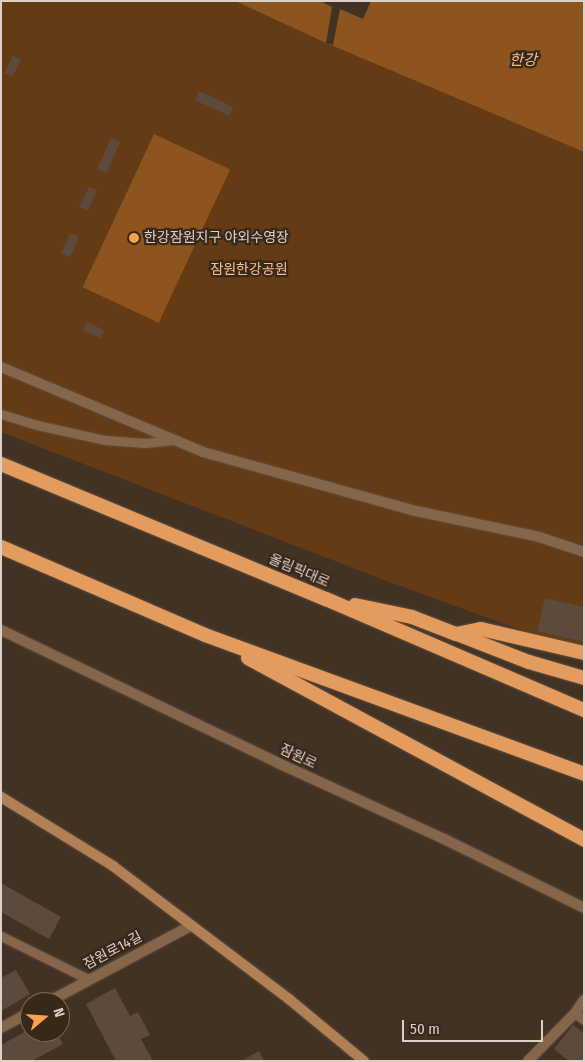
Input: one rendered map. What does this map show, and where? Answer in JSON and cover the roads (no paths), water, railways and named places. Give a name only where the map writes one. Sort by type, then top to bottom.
[{"type":"highway","name":"올림픽대로","points":[[1,464],[326,599],[584,710]]},
{"type":"highway","points":[[1,547],[205,635],[584,774]]},
{"type":"highway","points":[[326,599],[412,617],[529,662],[584,678]]},
{"type":"highway","points":[[456,634],[481,630],[584,653]]},
{"type":"highway","points":[[205,635],[584,840]]},
{"type":"main road","points":[[1,797],[113,866],[289,999],[364,1061]]},
{"type":"street","points":[[1,367],[203,452],[416,511],[539,537],[584,552]]},
{"type":"street","name":"잠원로","points":[[1,630],[278,763],[444,838],[584,908]]},
{"type":"street","name":"잠원로14길","points":[[66,992],[192,925]]},
{"type":"street","points":[[528,1061],[575,1013],[584,1000]]},
{"type":"street","points":[[1,1028],[20,1018]]},
{"type":"lane","points":[[1,414],[37,425],[105,440],[144,443],[176,440]]},
{"type":"lane","points":[[1,936],[88,980]]},
{"type":"lane","points":[[575,1013],[584,1020]]},
{"type":"water","name":"한강","points":[[235,1],[584,1],[584,152],[326,43]]},
{"type":"water","points":[[154,134],[230,169],[159,323],[83,287]]},
{"type":"place","name":"한강잠원지구 야외수영장","points":[[134,238]]},
{"type":"park label","name":"잠원한강공원","points":[[249,270]]}]
